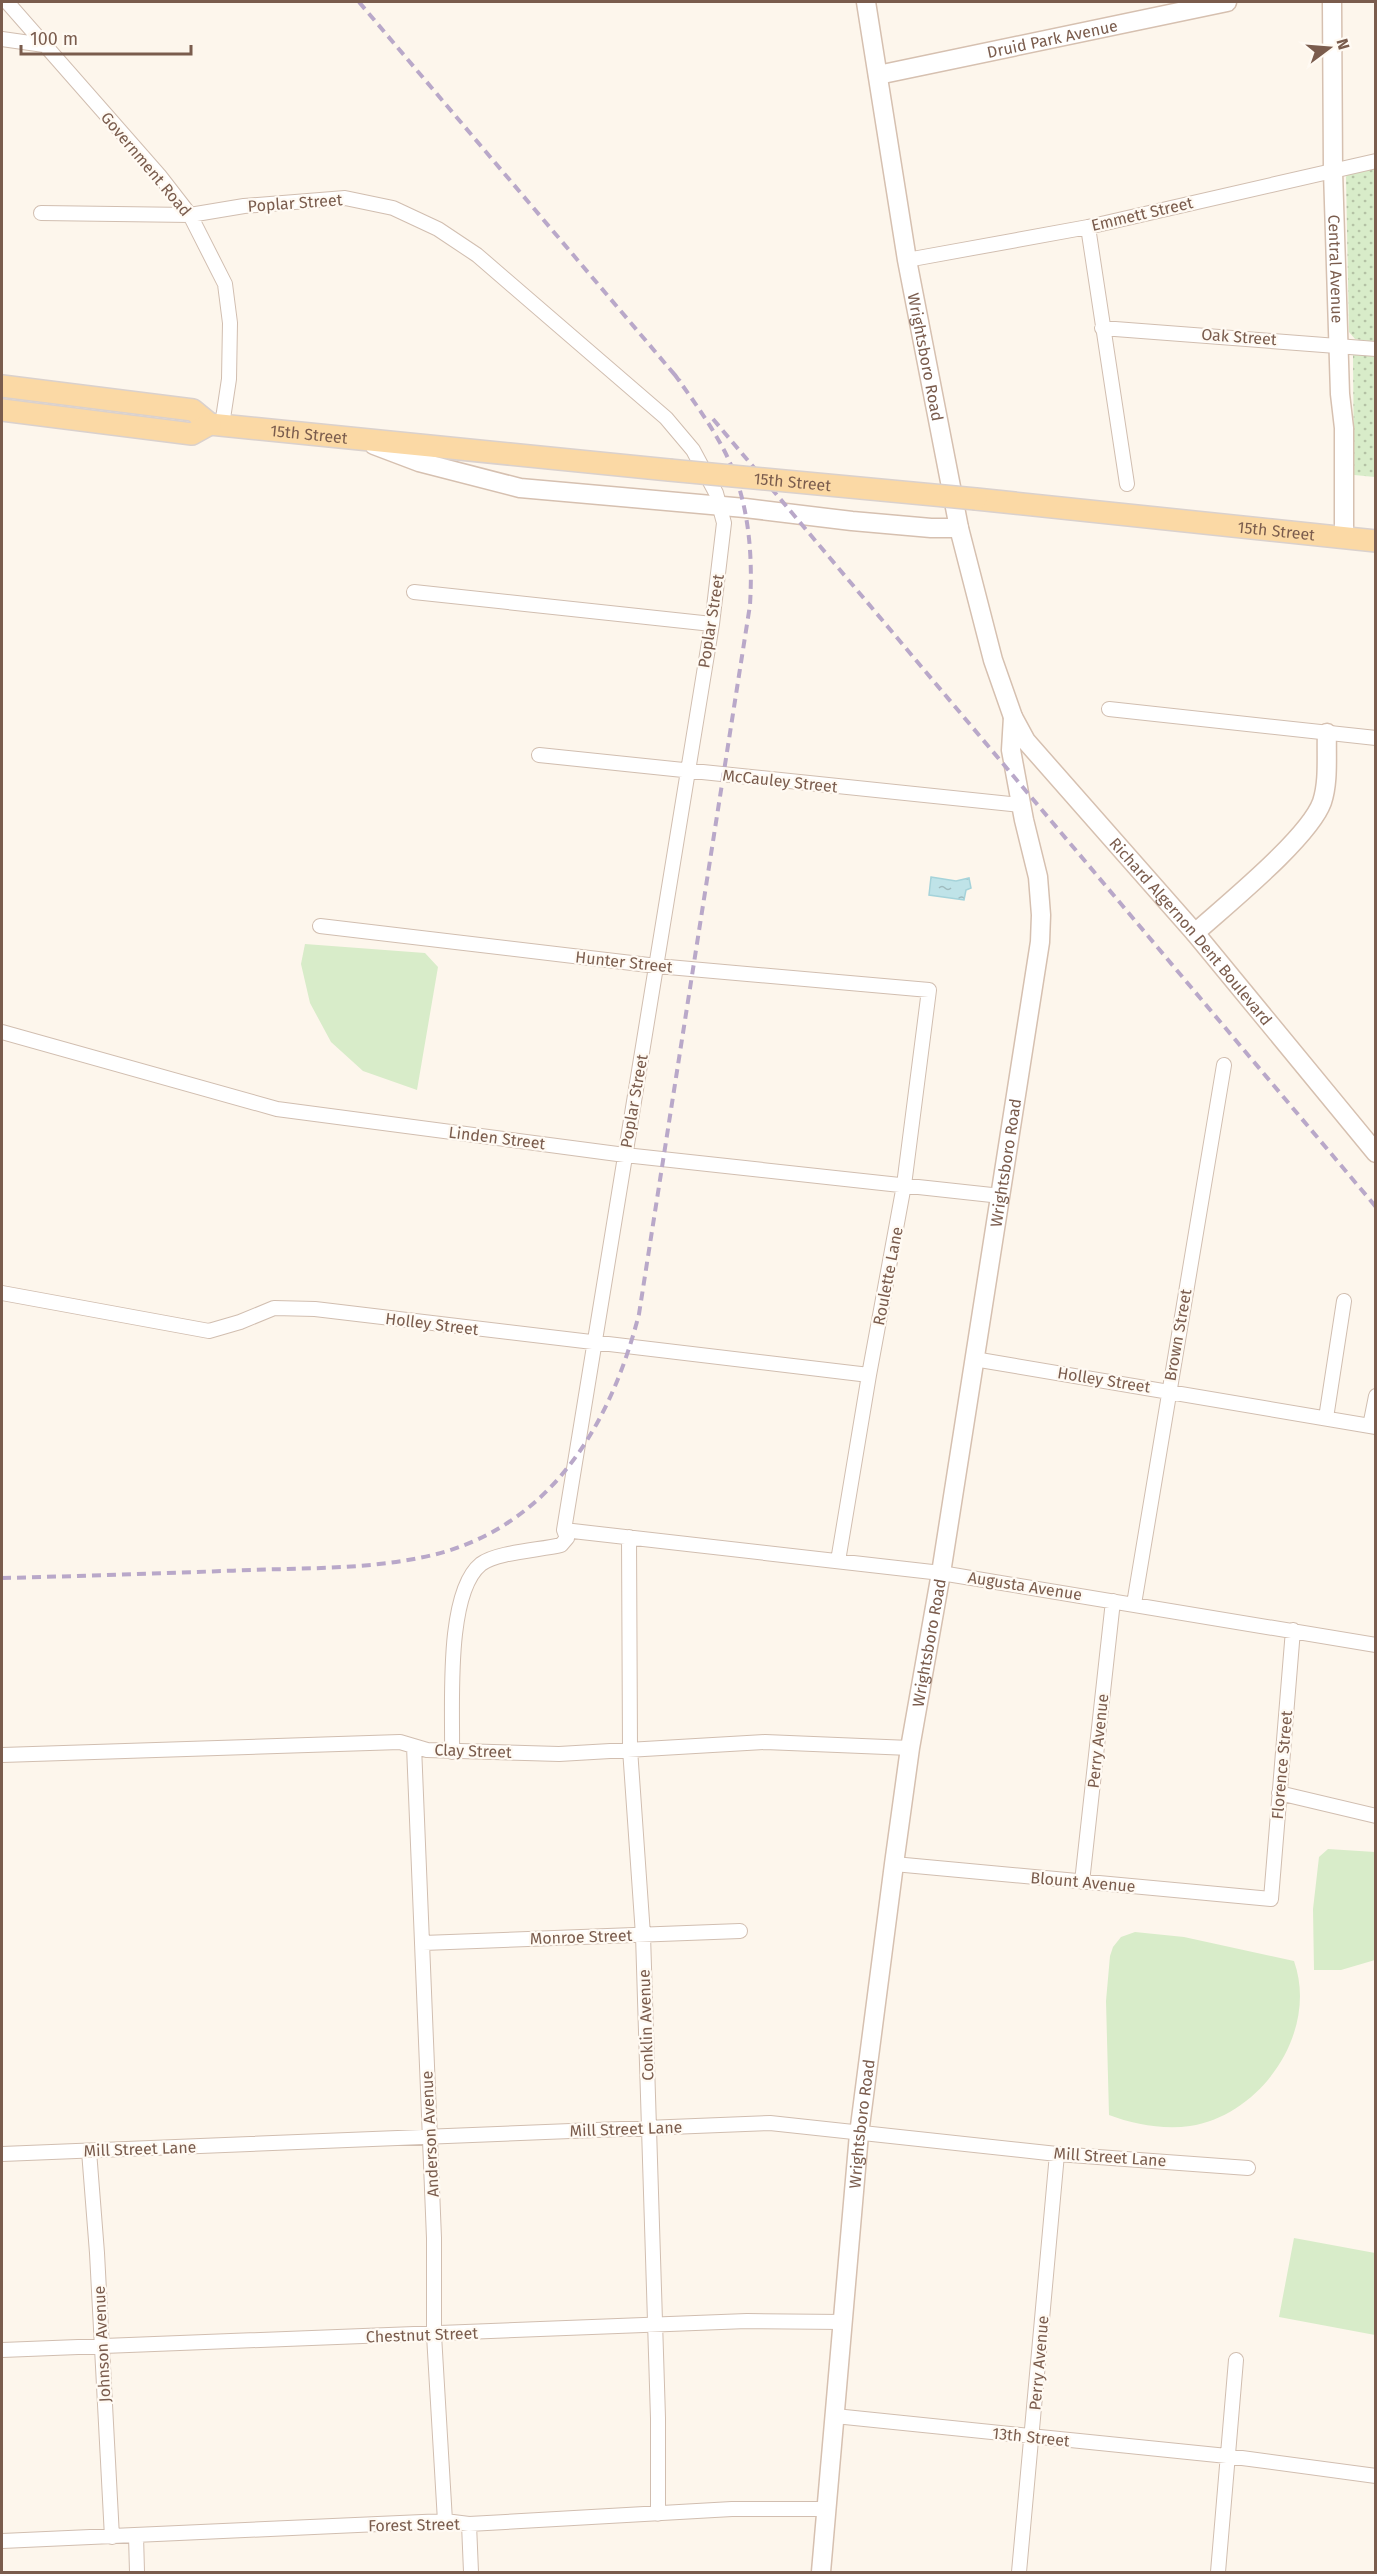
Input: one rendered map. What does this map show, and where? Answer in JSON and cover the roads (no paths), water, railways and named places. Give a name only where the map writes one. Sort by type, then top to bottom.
[{"type":"main road","name":"15th Street","points":[[2,386],[193,410],[216,424],[1376,541]]},
{"type":"main road","name":"15th Street","points":[[2,410],[192,434],[216,424]]},
{"type":"street","name":"Government Road","points":[[7,2],[159,175],[190,215],[225,284],[230,324],[229,379],[216,424]]},
{"type":"street","name":"Wrightsboro Road","points":[[821,2572],[860,2134],[894,1864],[910,1749],[941,1573],[1001,1196],[1040,942],[1041,915],[1038,877],[1011,750],[1011,712],[993,660],[959,528],[908,261],[866,2]]},
{"type":"street","name":"Druid Park Avenue","points":[[878,75],[1227,2]]},
{"type":"street","name":"Central Avenue","points":[[1332,2],[1333,171],[1340,394],[1344,428],[1344,536]]},
{"type":"street","points":[[2,39],[44,45]]},
{"type":"street","name":"Emmett Street","points":[[908,261],[1088,227],[1376,161]]},
{"type":"street","name":"Poplar Street","points":[[41,213],[190,215],[244,206],[345,198],[393,208],[438,229],[477,255],[666,418],[693,450],[720,506],[724,523],[712,624],[564,1530]]},
{"type":"street","points":[[1088,227],[1127,484]]},
{"type":"street","name":"Oak Street","points":[[1102,328],[1339,344],[1376,349]]},
{"type":"street","points":[[358,439],[419,462],[520,488],[864,522],[959,528]]},
{"type":"street","points":[[414,592],[712,624]]},
{"type":"street","points":[[1109,710],[1376,738]]},
{"type":"street","name":"Richard Algernon Dent Boulevard","points":[[1011,712],[1026,741],[1195,933],[1376,1153]]},
{"type":"street","points":[[1195,933],[1293,843],[1314,816],[1322,802],[1325,785],[1327,733]]},
{"type":"street","name":"McCauley Street","points":[[538,755],[1021,805]]},
{"type":"street","name":"Hunter Street","points":[[320,926],[657,966],[929,990]]},
{"type":"street","name":"Roulette Lane","points":[[838,1561],[868,1375],[904,1185],[929,990]]},
{"type":"street","name":"Linden Street","points":[[2,1032],[277,1109],[625,1155],[1001,1196]]},
{"type":"street","name":"Brown Street","points":[[1134,1604],[1224,1065]]},
{"type":"street","name":"Holley Street","points":[[2,1293],[209,1331],[240,1322],[274,1308],[315,1309],[868,1375]]},
{"type":"street","points":[[1326,1418],[1344,1301]]},
{"type":"street","name":"Holley Street","points":[[974,1359],[1373,1426]]},
{"type":"street","points":[[1373,1426],[1376,1396]]},
{"type":"street","points":[[452,1752],[455,1622],[461,1595],[468,1580],[482,1563],[515,1552],[561,1545],[567,1538],[564,1530]]},
{"type":"street","name":"Augusta Avenue","points":[[564,1530],[941,1573],[1376,1645]]},
{"type":"street","name":"Conklin Avenue","points":[[629,1537],[630,1749],[643,1935],[658,2418],[658,2514]]},
{"type":"street","name":"Perry Avenue","points":[[1082,1882],[1113,1600]]},
{"type":"street","name":"Florence Street","points":[[1271,1899],[1293,1630]]},
{"type":"street","name":"Clay Street","points":[[2,1755],[400,1742],[427,1750],[452,1752],[559,1754],[765,1742],[910,1749]]},
{"type":"street","name":"Anderson Avenue","points":[[414,1746],[431,2137],[434,2335],[444,2522]]},
{"type":"street","points":[[1279,1793],[1376,1816]]},
{"type":"street","name":"Blount Avenue","points":[[894,1864],[1271,1899]]},
{"type":"street","name":"Monroe Street","points":[[423,1943],[740,1931]]},
{"type":"street","name":"Mill Street Lane","points":[[2,2154],[770,2123],[1057,2154],[1248,2168]]},
{"type":"street","name":"Johnson Avenue","points":[[89,2151],[97,2253],[100,2346],[108,2439],[112,2537]]},
{"type":"street","name":"Perry Avenue","points":[[1019,2572],[1057,2154]]},
{"type":"street","name":"Chestnut Street","points":[[2,2350],[434,2335],[747,2321],[843,2322]]},
{"type":"street","points":[[1218,2572],[1236,2360]]},
{"type":"street","name":"13th Street","points":[[835,2416],[1227,2456],[1376,2476]]},
{"type":"street","name":"Forest Street","points":[[2,2541],[444,2522],[469,2524],[732,2509],[827,2509]]},
{"type":"street","points":[[469,2524],[471,2572]]},
{"type":"street","points":[[136,2535],[137,2572]]},
{"type":"water","points":[[931,877],[956,881],[969,878],[971,888],[966,890],[964,900],[929,895]]},
{"type":"railway","points":[[359,2],[680,381]]},
{"type":"railway","points":[[2,1578],[335,1567],[419,1558],[463,1545],[502,1526],[536,1501],[565,1471],[589,1436],[610,1398],[639,1314],[750,605],[751,566],[748,527],[733,470],[720,442],[675,375]]},
{"type":"railway","points":[[713,419],[1376,1207]]}]
